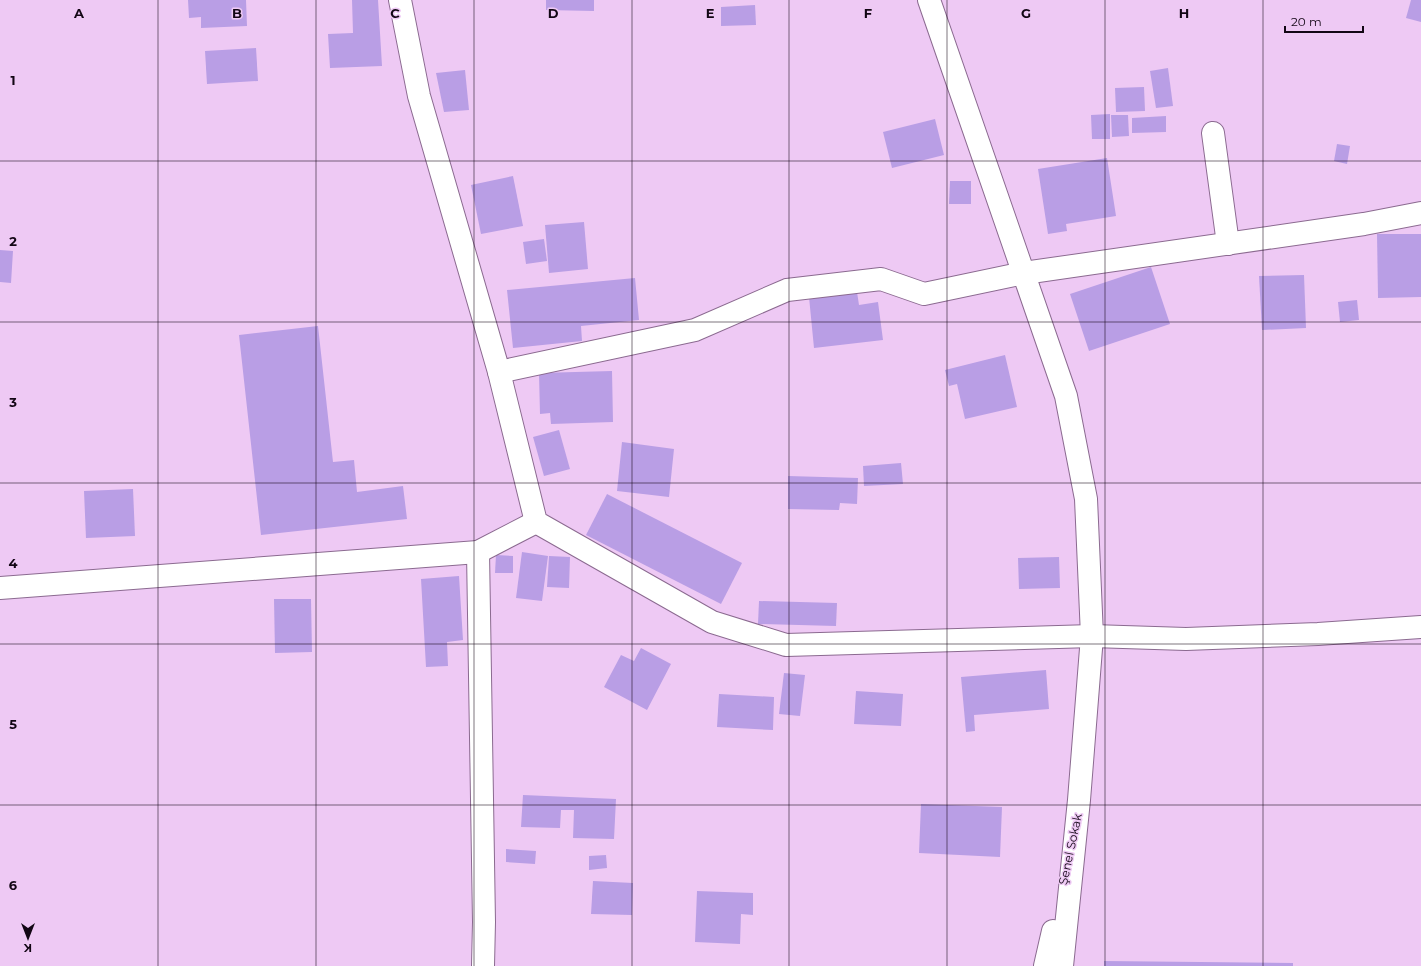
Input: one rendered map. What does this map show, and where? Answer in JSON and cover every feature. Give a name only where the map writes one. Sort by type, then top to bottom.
[{"type":"street","points":[[400,0],[419,96],[499,372],[536,522],[712,622],[786,645],[1092,636],[1186,639],[1318,634],[1421,627]]},
{"type":"street","points":[[929,0],[1066,396],[1086,499],[1092,636],[1080,800]]},
{"type":"street","points":[[1213,133],[1228,244]]},
{"type":"street","points":[[499,372],[695,330],[787,290],[881,279],[924,294],[1024,273],[1364,224],[1421,213]]},
{"type":"street","points":[[0,588],[478,552],[536,522]]},
{"type":"street","points":[[478,552],[484,922],[483,966]]},
{"type":"street","name":"Şenel Sokak","points":[[1046,966],[1080,800]]},
{"type":"street","name":"Şenel Sokak","points":[[1062,966],[1080,800]]},
{"type":"building","points":[[188,0],[246,0],[247,26],[201,28],[201,17],[189,18]]},
{"type":"building","points":[[352,0],[378,0],[382,66],[330,68],[328,34],[353,33]]},
{"type":"building","points":[[546,0],[594,0],[594,11],[546,10]]},
{"type":"building","points":[[1411,0],[1421,0],[1421,22],[1406,18]]},
{"type":"building","points":[[755,5],[756,25],[721,26],[721,7]]},
{"type":"building","points":[[256,48],[258,81],[207,84],[205,51]]},
{"type":"building","points":[[1168,68],[1173,106],[1156,108],[1150,71]]},
{"type":"building","points":[[465,70],[469,110],[444,112],[436,73]]},
{"type":"building","points":[[1144,87],[1145,111],[1116,112],[1115,88]]},
{"type":"building","points":[[1110,114],[1110,139],[1092,139],[1091,115]]},
{"type":"building","points":[[1111,115],[1128,115],[1129,136],[1112,137]]},
{"type":"building","points":[[1166,116],[1166,132],[1132,133],[1132,118]]},
{"type":"building","points":[[935,119],[944,155],[892,168],[883,132]]},
{"type":"building","points":[[1337,144],[1350,146],[1347,164],[1334,161]]},
{"type":"building","points":[[1107,158],[1116,216],[1066,224],[1067,231],[1048,234],[1038,169]]},
{"type":"building","points":[[513,176],[523,226],[481,234],[471,185]]},
{"type":"building","points":[[950,181],[971,181],[971,204],[949,204]]},
{"type":"building","points":[[584,222],[588,269],[549,273],[545,225]]},
{"type":"building","points":[[1377,234],[1421,234],[1421,297],[1378,298]]},
{"type":"building","points":[[544,239],[547,261],[526,264],[523,242]]},
{"type":"building","points":[[0,250],[13,251],[11,283],[0,282]]},
{"type":"building","points":[[1151,267],[1170,324],[1089,351],[1070,294]]},
{"type":"building","points":[[1304,275],[1306,328],[1262,330],[1259,276]]},
{"type":"building","points":[[635,278],[639,320],[581,326],[582,341],[513,348],[507,290]]},
{"type":"building","points":[[857,292],[859,305],[878,302],[883,340],[814,348],[809,297]]},
{"type":"building","points":[[1357,300],[1359,320],[1340,322],[1338,302]]},
{"type":"building","points":[[318,326],[333,462],[354,460],[357,492],[403,486],[407,519],[261,535],[239,335]]},
{"type":"building","points":[[1005,355],[1017,407],[965,419],[957,384],[949,386],[945,370]]},
{"type":"building","points":[[612,371],[613,422],[551,424],[550,413],[540,414],[539,373]]},
{"type":"building","points":[[559,430],[570,469],[544,476],[533,437]]},
{"type":"building","points":[[622,442],[674,449],[669,497],[617,491]]},
{"type":"building","points":[[901,463],[903,484],[864,486],[863,466]]},
{"type":"building","points":[[788,476],[858,478],[857,504],[840,503],[839,510],[788,509]]},
{"type":"building","points":[[133,489],[135,536],[86,538],[84,491]]},
{"type":"building","points":[[607,494],[742,563],[721,604],[586,535]]},
{"type":"building","points":[[522,552],[548,556],[542,601],[516,598]]},
{"type":"building","points":[[496,555],[513,556],[513,573],[495,573]]},
{"type":"building","points":[[549,556],[570,557],[569,588],[547,587]]},
{"type":"building","points":[[1059,557],[1060,588],[1019,589],[1018,558]]},
{"type":"building","points":[[459,576],[463,640],[447,642],[448,666],[426,667],[421,579]]},
{"type":"building","points":[[274,599],[311,599],[312,652],[275,653]]},
{"type":"building","points":[[759,601],[837,603],[836,626],[758,624]]},
{"type":"building","points":[[641,648],[671,664],[647,710],[604,687],[621,655],[634,661]]},
{"type":"building","points":[[1046,670],[1049,709],[974,715],[975,731],[966,732],[961,677]]},
{"type":"building","points":[[784,673],[805,675],[800,716],[779,714]]},
{"type":"building","points":[[856,691],[903,694],[901,726],[854,724]]},
{"type":"building","points":[[719,694],[774,697],[773,730],[717,727]]},
{"type":"building","points":[[523,795],[616,799],[614,839],[573,838],[574,810],[561,810],[560,828],[521,827]]},
{"type":"building","points":[[921,804],[1002,807],[1000,857],[919,853]]},
{"type":"building","points":[[506,849],[536,851],[535,864],[506,862]]},
{"type":"building","points":[[606,855],[607,868],[589,870],[589,856]]},
{"type":"building","points":[[593,881],[633,883],[632,915],[591,914]]},
{"type":"building","points":[[697,891],[753,893],[753,915],[741,914],[740,944],[695,942]]},
{"type":"building","points":[[1104,961],[1293,963],[1293,966],[1104,966]]}]
